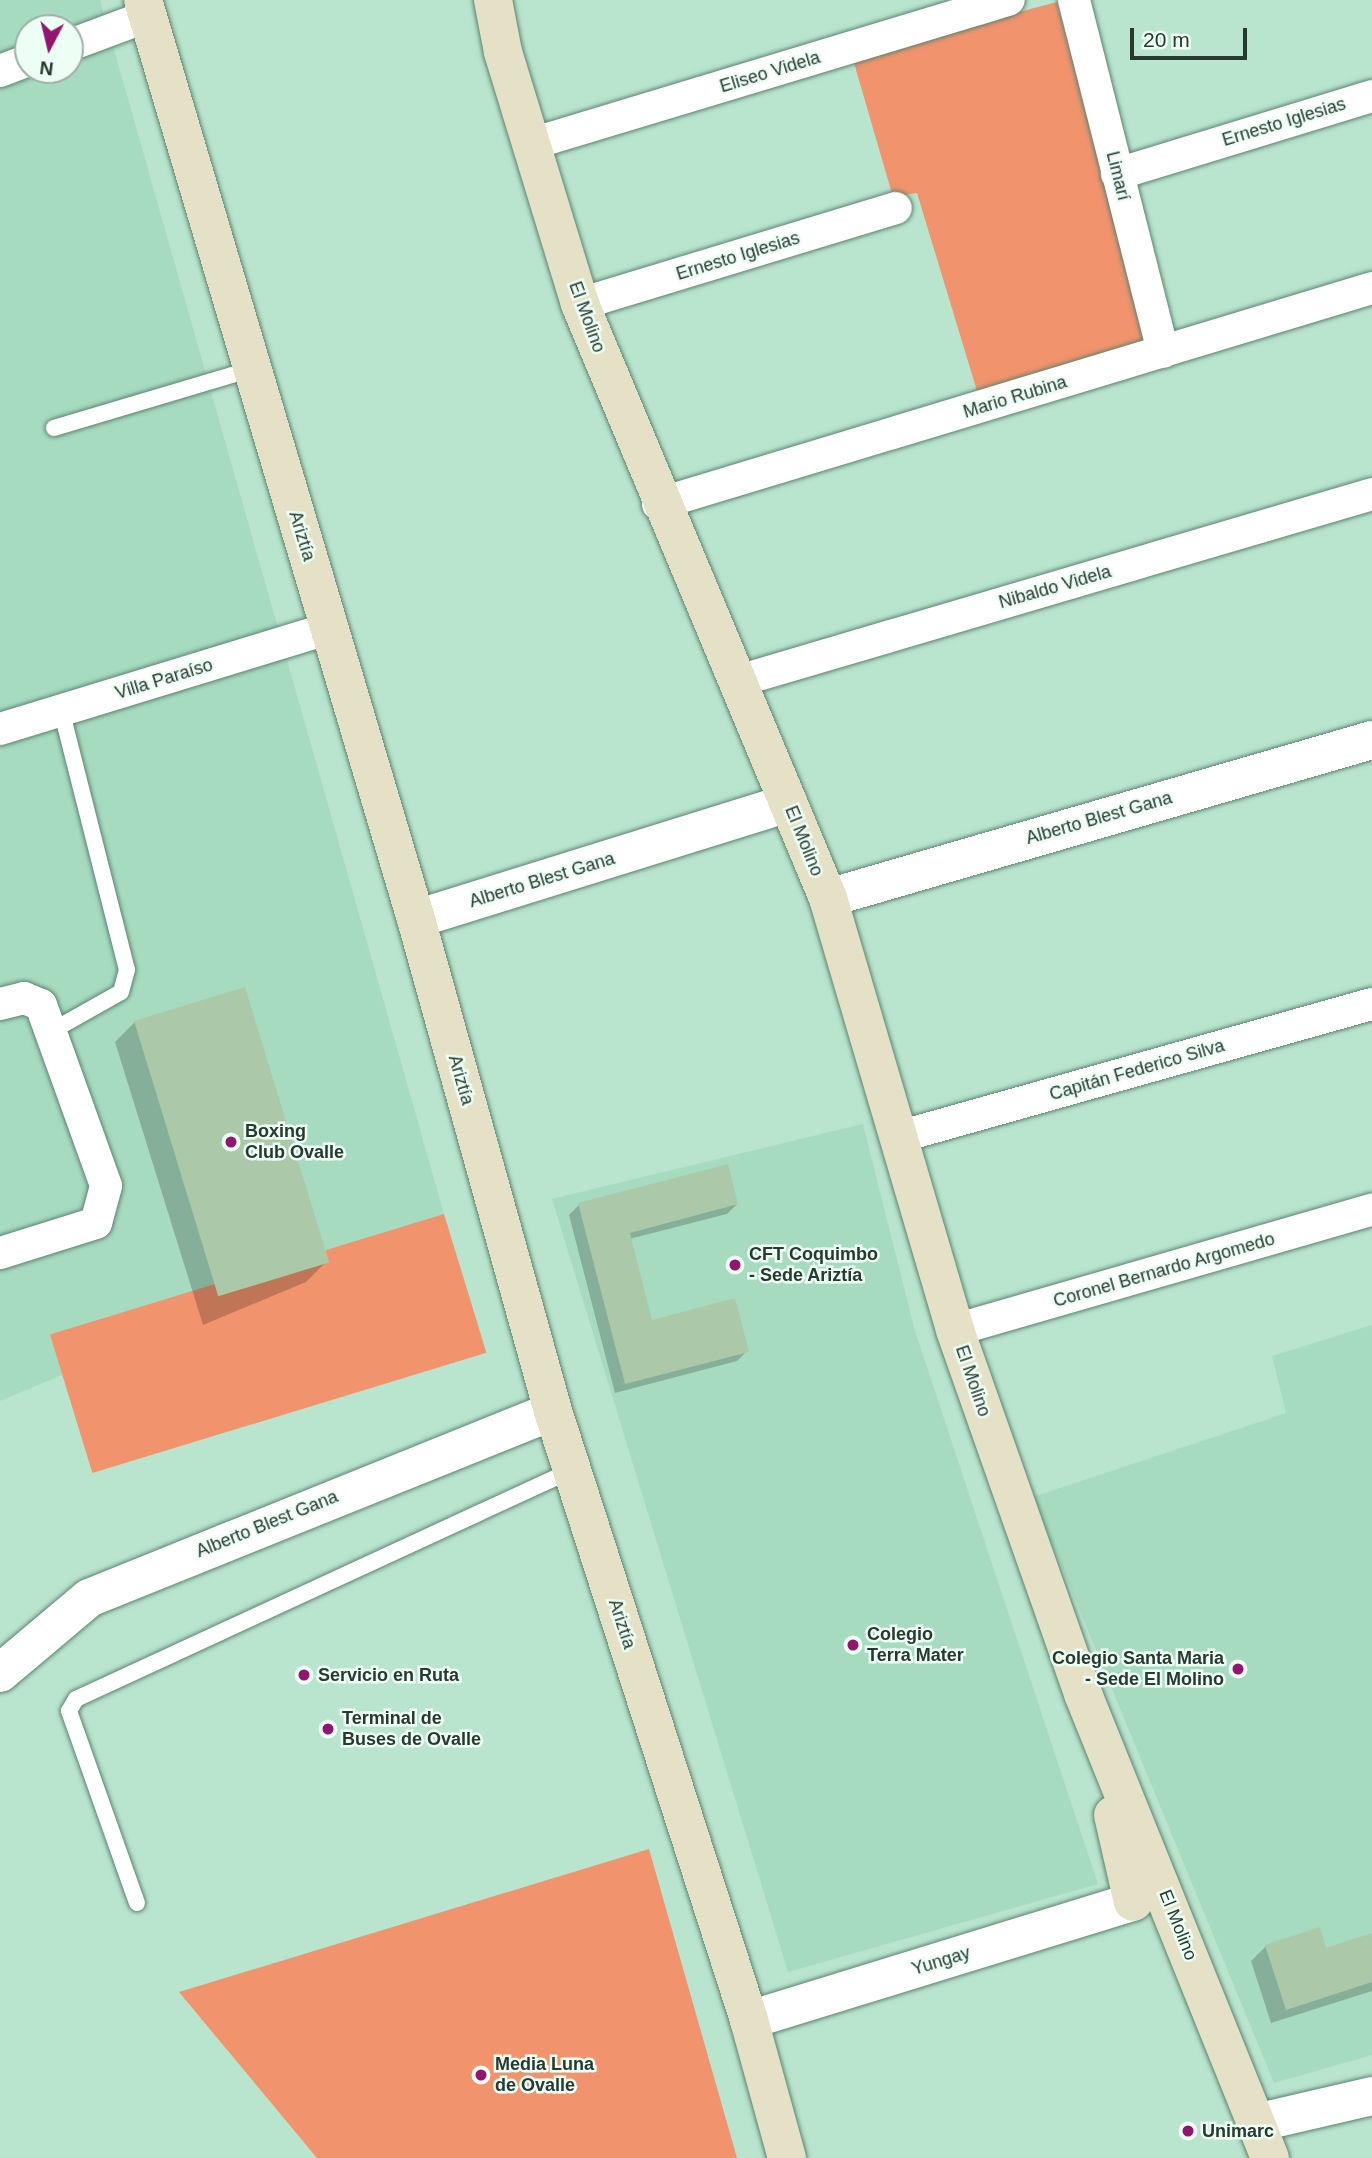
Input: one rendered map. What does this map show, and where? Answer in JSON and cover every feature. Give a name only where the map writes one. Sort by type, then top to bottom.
[{"type":"main road","name":"El Molino","points":[[493,0],[531,144],[580,304],[658,504],[738,681],[828,898],[902,1136],[955,1330],[1083,1694],[1263,2141]]},
{"type":"main road","name":"Ariztía","points":[[145,8],[416,919],[553,1411],[749,2020],[787,2158]]},
{"type":"main road","name":"El Molino","points":[[1083,1694],[1133,1902]]},
{"type":"street","name":"Eliseo Videla","points":[[531,144],[1009,0]]},
{"type":"street","name":"Limarí","points":[[1074,0],[1163,352]]},
{"type":"street","points":[[84,38],[145,8]]},
{"type":"street","name":"Ernesto Iglesias","points":[[1117,174],[1372,96]]},
{"type":"street","name":"Ernesto Iglesias","points":[[580,304],[896,208]]},
{"type":"street","name":"Mario Rubina","points":[[658,504],[1372,288]]},
{"type":"street","name":"Nibaldo Videla","points":[[738,681],[1372,494]]},
{"type":"street","name":"Villa Paraíso","points":[[0,729],[328,629]]},
{"type":"street","name":"Alberto Blest Gana","points":[[828,898],[1372,740]]},
{"type":"street","name":"Alberto Blest Gana","points":[[416,919],[788,803]]},
{"type":"street","points":[[0,1004],[24,998],[41,1005],[106,1186],[96,1223],[0,1253]]},
{"type":"street","name":"Capitán Federico Silva","points":[[902,1136],[1372,1004]]},
{"type":"street","name":"Coronel Bernardo Argomedo","points":[[955,1330],[1372,1210]]},
{"type":"street","name":"Alberto Blest Gana","points":[[0,1673],[89,1598],[553,1411]]},
{"type":"street","name":"Yungay","points":[[749,2020],[1133,1902]]},
{"type":"street","points":[[1263,2141],[1372,2096]]},
{"type":"lane","points":[[54,428],[252,369]]},
{"type":"lane","points":[[50,1031],[121,992],[127,970],[61,710]]},
{"type":"lane","points":[[137,1903],[69,1711],[76,1699],[572,1470]]},
{"type":"shaded area","points":[[0,0],[100,0],[444,1214],[0,1401]]},
{"type":"shaded area","points":[[1057,2],[1148,339],[977,391],[917,193],[893,197],[852,56]]},
{"type":"shaded area","name":"Colegio Terra Mater","points":[[863,1124],[915,1331],[1098,1884],[788,1972],[552,1199]]},
{"type":"shaded area","points":[[444,1214],[486,1353],[92,1473],[50,1334]]},
{"type":"shaded area","name":"Colegio Santa Maria - Sede El Molino","points":[[1372,1325],[1372,2055],[1274,2083],[1033,1497],[1286,1413],[1272,1356]]},
{"type":"shaded area","name":"Media Luna de Ovalle","points":[[649,1849],[737,2158],[317,2158],[179,1992]]},
{"type":"building","name":"Boxing Club Ovalle","points":[[245,987],[329,1262],[218,1296],[134,1021]]},
{"type":"building","points":[[728,1164],[738,1204],[630,1233],[652,1320],[735,1298],[749,1352],[625,1384],[578,1203]]},
{"type":"building","points":[[1320,1927],[1326,1948],[1372,1933],[1372,1982],[1286,2010],[1265,1945]]},
{"type":"place","name":"Boxing Club Ovalle","points":[[231,1142]]},
{"type":"place","name":"CFT Coquimbo - Sede Ariztía","points":[[735,1265]]},
{"type":"place","name":"Colegio Terra Mater","points":[[853,1645]]},
{"type":"place","name":"Colegio Santa Maria - Sede El Molino","points":[[1238,1669]]},
{"type":"place","name":"Servicio en Ruta","points":[[304,1675]]},
{"type":"place","name":"Terminal de Buses de Ovalle","points":[[328,1729]]},
{"type":"place","name":"Media Luna de Ovalle","points":[[481,2075]]},
{"type":"place","name":"Unimarc","points":[[1188,2131]]}]
